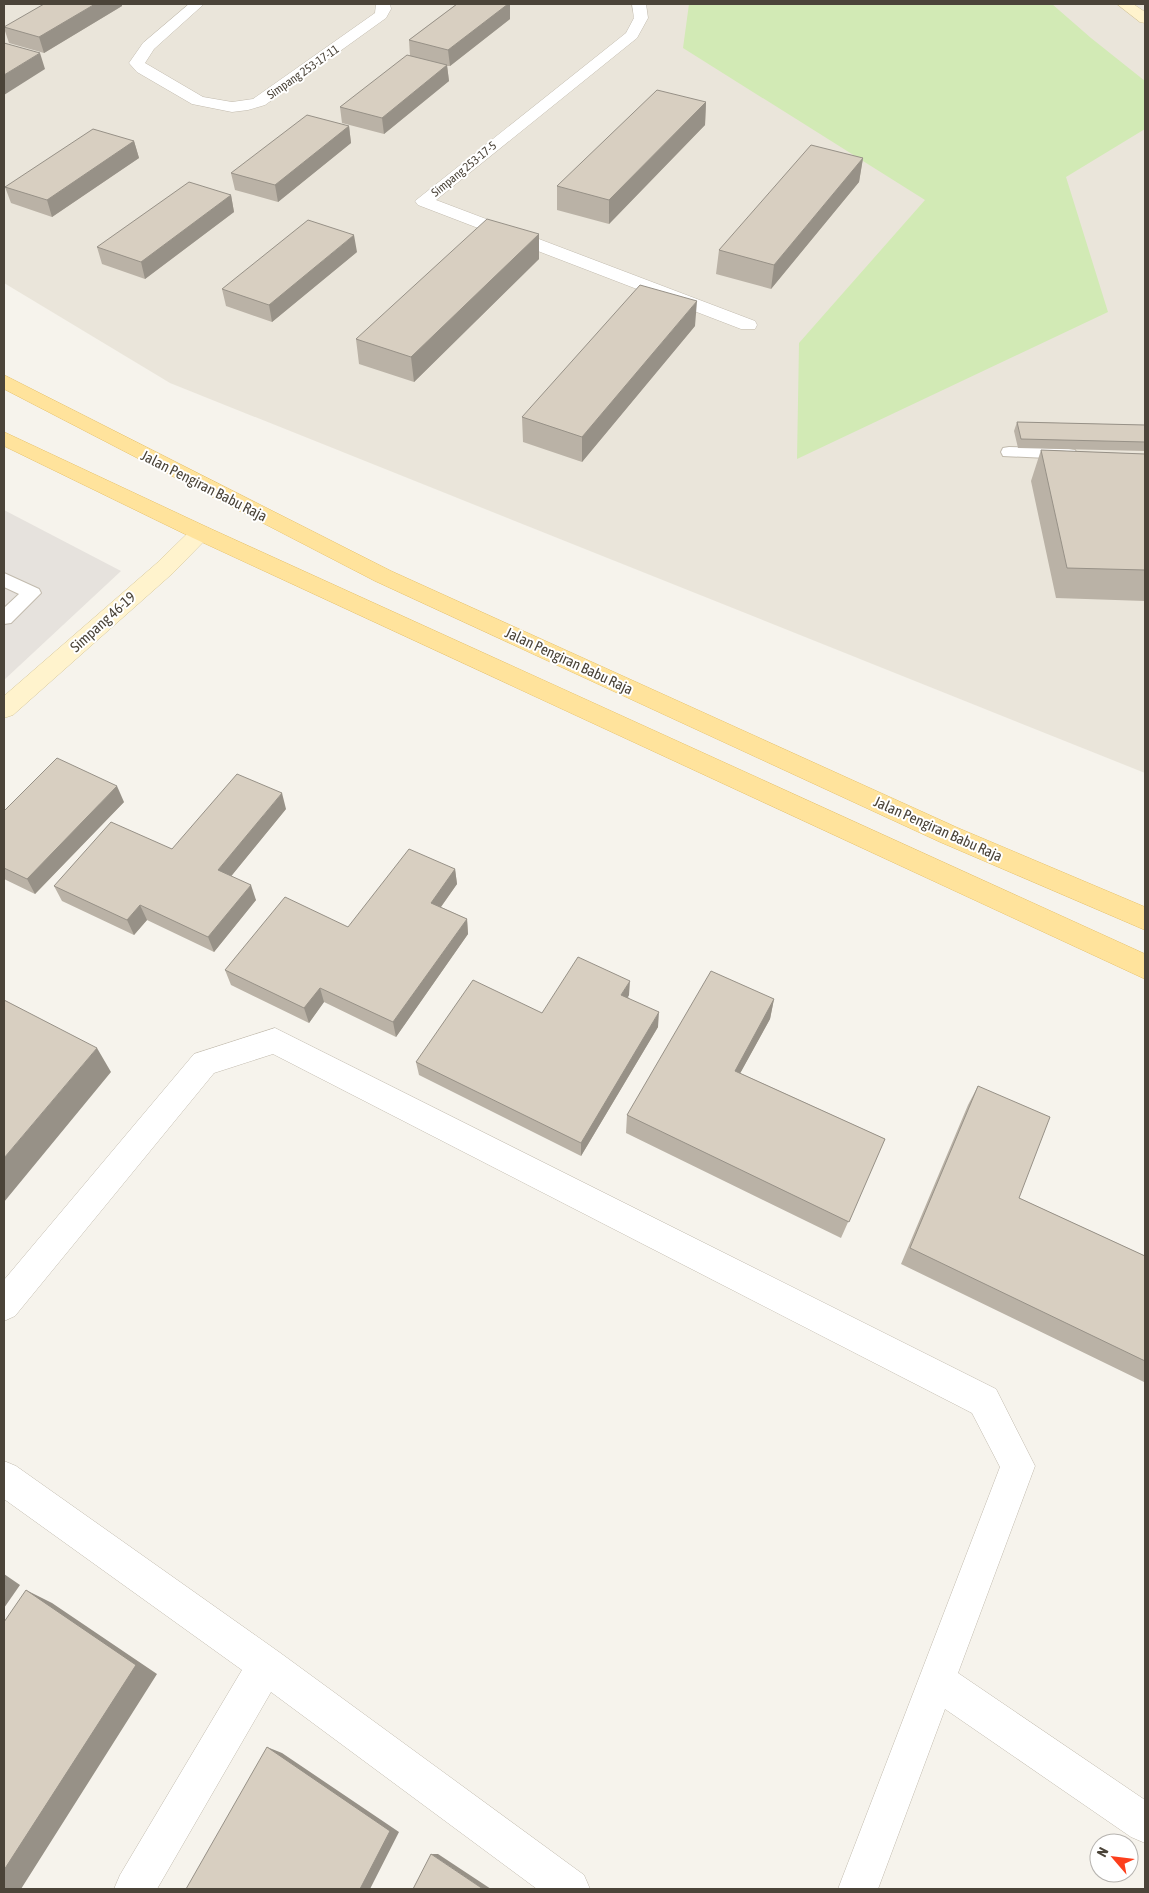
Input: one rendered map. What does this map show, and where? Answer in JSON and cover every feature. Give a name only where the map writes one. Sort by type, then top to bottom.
[{"type":"main road","name":"Jalan Pengiran Babu Raja","points":[[4,381],[383,576],[949,835],[1145,919]]},
{"type":"main road","points":[[4,438],[201,532],[1145,967]]},
{"type":"street","name":"Simpang 253-17-11","points":[[197,4],[140,55],[137,63],[152,75],[198,101],[232,107],[259,102],[381,16],[384,9],[383,4]]},
{"type":"street","name":"Simpang 253-17-5","points":[[639,4],[640,18],[632,35],[424,202],[748,325]]},
{"type":"street","points":[[1124,4],[1145,19]]},
{"type":"street","name":"Simpang 46-19","points":[[4,709],[165,568],[201,532]]},
{"type":"street","points":[[4,1305],[204,1063],[275,1041],[984,1401],[1018,1466],[858,1889]]},
{"type":"street","points":[[4,1478],[266,1666],[570,1889]]},
{"type":"street","points":[[134,1889],[266,1666]]},
{"type":"street","points":[[937,1681],[1145,1823]]},
{"type":"lane","points":[[1009,452],[1087,454]]},
{"type":"lane","points":[[4,579],[32,593],[4,618]]},
{"type":"shaded area","points":[[4,4],[1145,4],[1145,773],[170,383],[4,283]]},
{"type":"shaded area","points":[[4,510],[121,571],[4,680]]},
{"type":"green space","points":[[689,4],[1052,4],[1145,81],[1145,129],[1066,177],[1108,312],[797,459],[799,343],[925,200],[683,48]]},
{"type":"building","points":[[44,4],[95,4],[39,37],[4,27]]},
{"type":"building","points":[[457,4],[508,4],[448,50],[409,40]]},
{"type":"building","points":[[4,43],[40,53],[4,75]]},
{"type":"building","points":[[407,55],[447,65],[382,118],[340,107]]},
{"type":"building","points":[[657,90],[706,102],[609,200],[557,186]]},
{"type":"building","points":[[307,115],[349,126],[275,185],[231,173]]},
{"type":"building","points":[[93,129],[134,141],[47,200],[5,187]]},
{"type":"building","points":[[811,145],[863,158],[774,265],[719,250]]},
{"type":"building","points":[[189,182],[231,195],[141,262],[97,247]]},
{"type":"building","points":[[487,219],[539,234],[411,357],[356,339]]},
{"type":"building","points":[[308,220],[354,235],[269,305],[222,289]]},
{"type":"building","points":[[640,285],[697,301],[582,437],[522,417]]},
{"type":"building","points":[[1017,422],[1145,425],[1145,442],[1021,439]]},
{"type":"building","points":[[1041,450],[1145,454],[1145,570],[1067,568]]},
{"type":"building","points":[[57,758],[117,786],[27,879],[4,868],[4,811]]},
{"type":"building","points":[[237,774],[282,793],[218,870],[251,885],[208,937],[140,905],[127,920],[54,886],[111,822],[172,849]]},
{"type":"building","points":[[409,849],[455,869],[431,903],[467,919],[393,1022],[320,988],[304,1008],[225,970],[285,897],[348,927]]},
{"type":"building","points":[[578,957],[630,981],[621,995],[659,1012],[581,1143],[416,1062],[473,980],[542,1013]]},
{"type":"building","points":[[711,971],[774,999],[735,1071],[885,1139],[849,1222],[627,1115]]},
{"type":"building","points":[[4,1000],[97,1048],[4,1158]]},
{"type":"building","points":[[978,1086],[1050,1117],[1019,1198],[1145,1256],[1145,1361],[910,1248]]},
{"type":"building","points":[[26,1590],[136,1665],[4,1870],[4,1622]]},
{"type":"building","points":[[267,1747],[390,1831],[360,1889],[186,1889]]},
{"type":"building","points":[[431,1854],[483,1889],[413,1889]]}]
